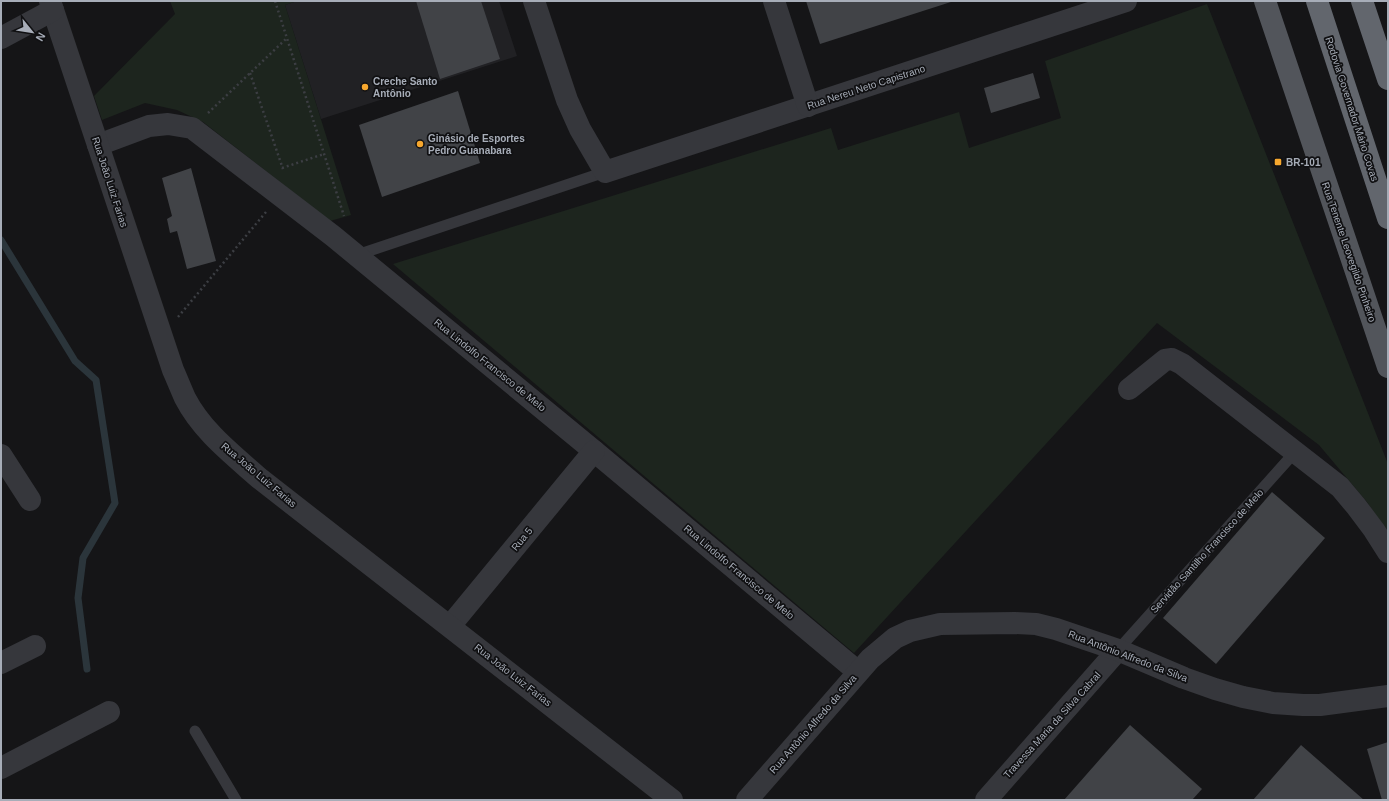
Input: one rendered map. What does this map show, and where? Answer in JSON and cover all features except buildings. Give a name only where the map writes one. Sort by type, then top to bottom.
[{"type":"highway","name":"Rodovia Governador Mário Covas","points":[[1317,1],[1388,218]]},
{"type":"highway","points":[[1362,1],[1388,79]]},
{"type":"main road","name":"Rua Tenente Leovegildo Pinheiro","points":[[1265,1],[1388,367]]},
{"type":"street","points":[[534,1],[567,100],[580,129],[605,172]]},
{"type":"street","points":[[774,1],[808,106]]},
{"type":"street","name":"Rua Nereu Neto Capistrano","points":[[605,172],[1126,1]]},
{"type":"street","points":[[1,38],[51,6]]},
{"type":"street","name":"Rua João Luiz Farias","points":[[51,6],[173,370],[186,399],[202,424],[225,448],[259,478],[672,800]]},
{"type":"street","name":"Rua Lindolfo Francisco de Melo","points":[[98,145],[149,126],[168,124],[192,128],[283,185],[357,255],[594,451],[857,672]]},
{"type":"street","points":[[1129,389],[1165,360],[1172,359],[1182,364],[1340,487],[1374,530],[1388,552]]},
{"type":"street","name":"Rua 5","points":[[450,626],[594,451]]},
{"type":"street","points":[[1,455],[30,500]]},
{"type":"street","name":"Rua Antônio Alfredo da Silva","points":[[747,800],[857,672],[870,659],[895,638],[910,631],[940,624],[1015,622],[1036,624],[1056,629],[1118,650],[1184,678],[1215,689],[1243,697],[1274,703],[1320,705],[1388,696]]},
{"type":"street","points":[[1,664],[35,646]]},
{"type":"street","name":"Travessa Maria da Silva Cabral","points":[[986,800],[1118,650]]},
{"type":"street","points":[[1,768],[109,712]]},
{"type":"lane","points":[[357,255],[523,198],[605,172]]},
{"type":"lane","name":"Servidão Santilho Francisco de Melo","points":[[1118,650],[1295,452]]},
{"type":"lane","points":[[195,731],[236,800]]},
{"type":"path","points":[[276,1],[345,219]]},
{"type":"path","points":[[192,128],[287,38]]},
{"type":"path","points":[[161,336],[283,185],[282,168],[250,73]]},
{"type":"path","points":[[282,168],[324,154]]},
{"type":"shaded area","points":[[170,1],[297,1],[285,5],[351,215],[330,221],[203,122],[177,110],[145,103],[102,120],[94,96],[175,14]]},
{"type":"shaded area","name":"Creche Santo Antônio","points":[[297,1],[499,1],[517,56],[321,119],[285,5]]},
{"type":"shaded area","points":[[1207,4],[1388,464],[1388,534],[1367,502],[1319,445],[1157,323],[854,653],[393,264],[831,128],[838,150],[959,112],[969,148],[1061,118],[1045,61]]},
{"type":"waterway","points":[[1,240],[75,361],[96,380],[115,503],[83,558],[78,598],[87,669]]},
{"type":"place","name":"Creche Santo Antônio","points":[[365,87]]},
{"type":"place","name":"Ginásio de Esportes Pedro Guanabara","points":[[420,144]]},
{"type":"place","name":"BR-101","points":[[1278,162]]}]
